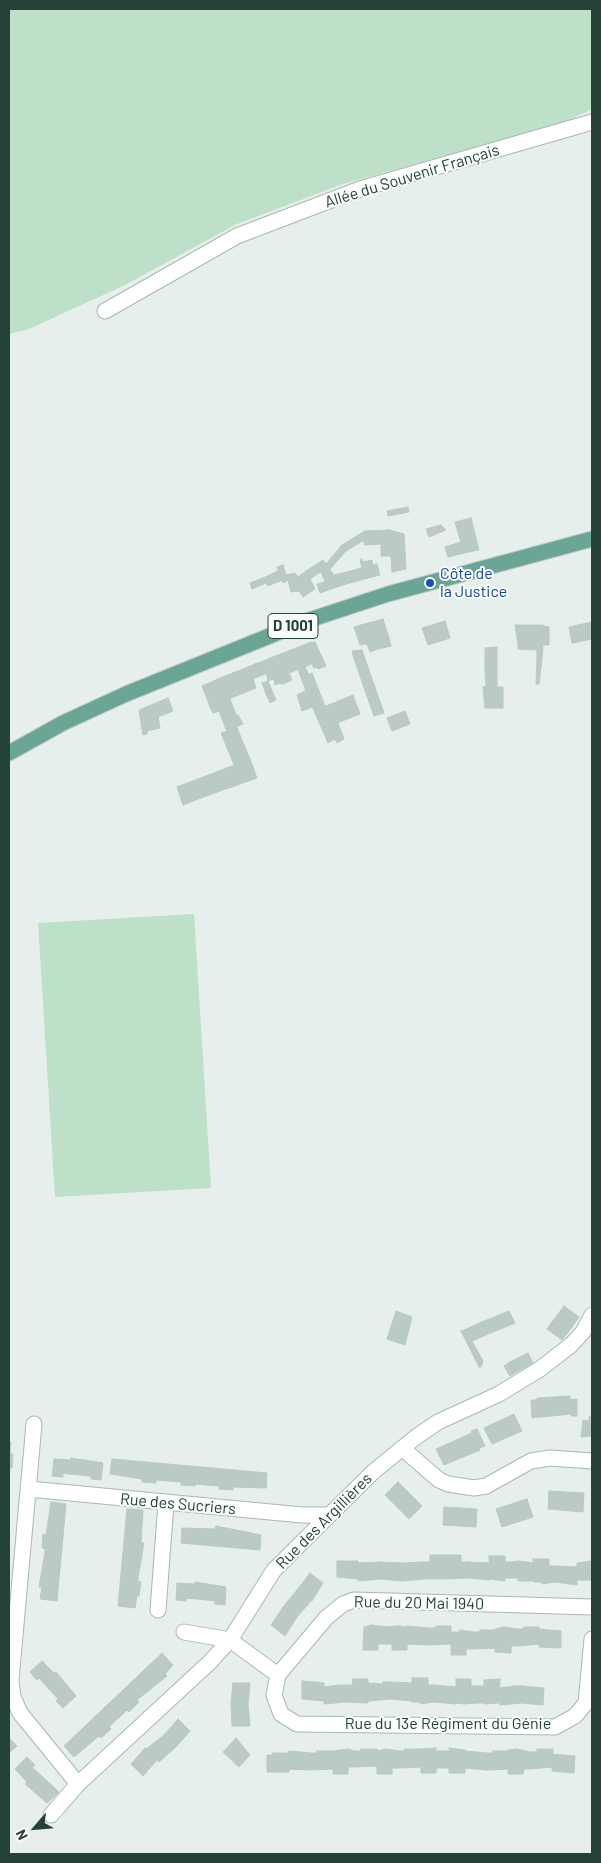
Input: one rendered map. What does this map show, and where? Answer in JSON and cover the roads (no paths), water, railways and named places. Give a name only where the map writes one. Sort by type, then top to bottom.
[{"type":"main road","name":"D 1001","points":[[9,753],[63,723],[126,694],[309,620],[388,594],[592,539]]},
{"type":"street","name":"Allée du Souvenir Français","points":[[104,311],[237,236],[360,189],[592,122]]},
{"type":"street","name":"Rue des Argillières","points":[[51,1815],[78,1784],[210,1662],[230,1640],[274,1570],[327,1515],[402,1448],[438,1422],[499,1394],[540,1369],[583,1332],[592,1316]]},
{"type":"street","points":[[34,1424],[11,1680],[13,1696],[20,1714],[78,1784]]},
{"type":"street","points":[[402,1448],[439,1480],[448,1484],[474,1488],[486,1486],[531,1461],[550,1458],[592,1461]]},
{"type":"street","name":"Rue des Sucriers","points":[[29,1489],[302,1515],[327,1515]]},
{"type":"street","points":[[158,1610],[166,1503]]},
{"type":"street","name":"Rue du 20 Mai 1940","points":[[278,1675],[326,1618],[343,1604],[354,1600],[592,1607]]},
{"type":"street","points":[[184,1632],[230,1640],[278,1675]]},
{"type":"street","name":"Rue du 13e Régiment du Génie","points":[[278,1675],[274,1695],[281,1714],[297,1724],[555,1727],[575,1716],[586,1703],[592,1639]]},
{"type":"place","name":"Côte de la Justice","points":[[430,583]]}]
